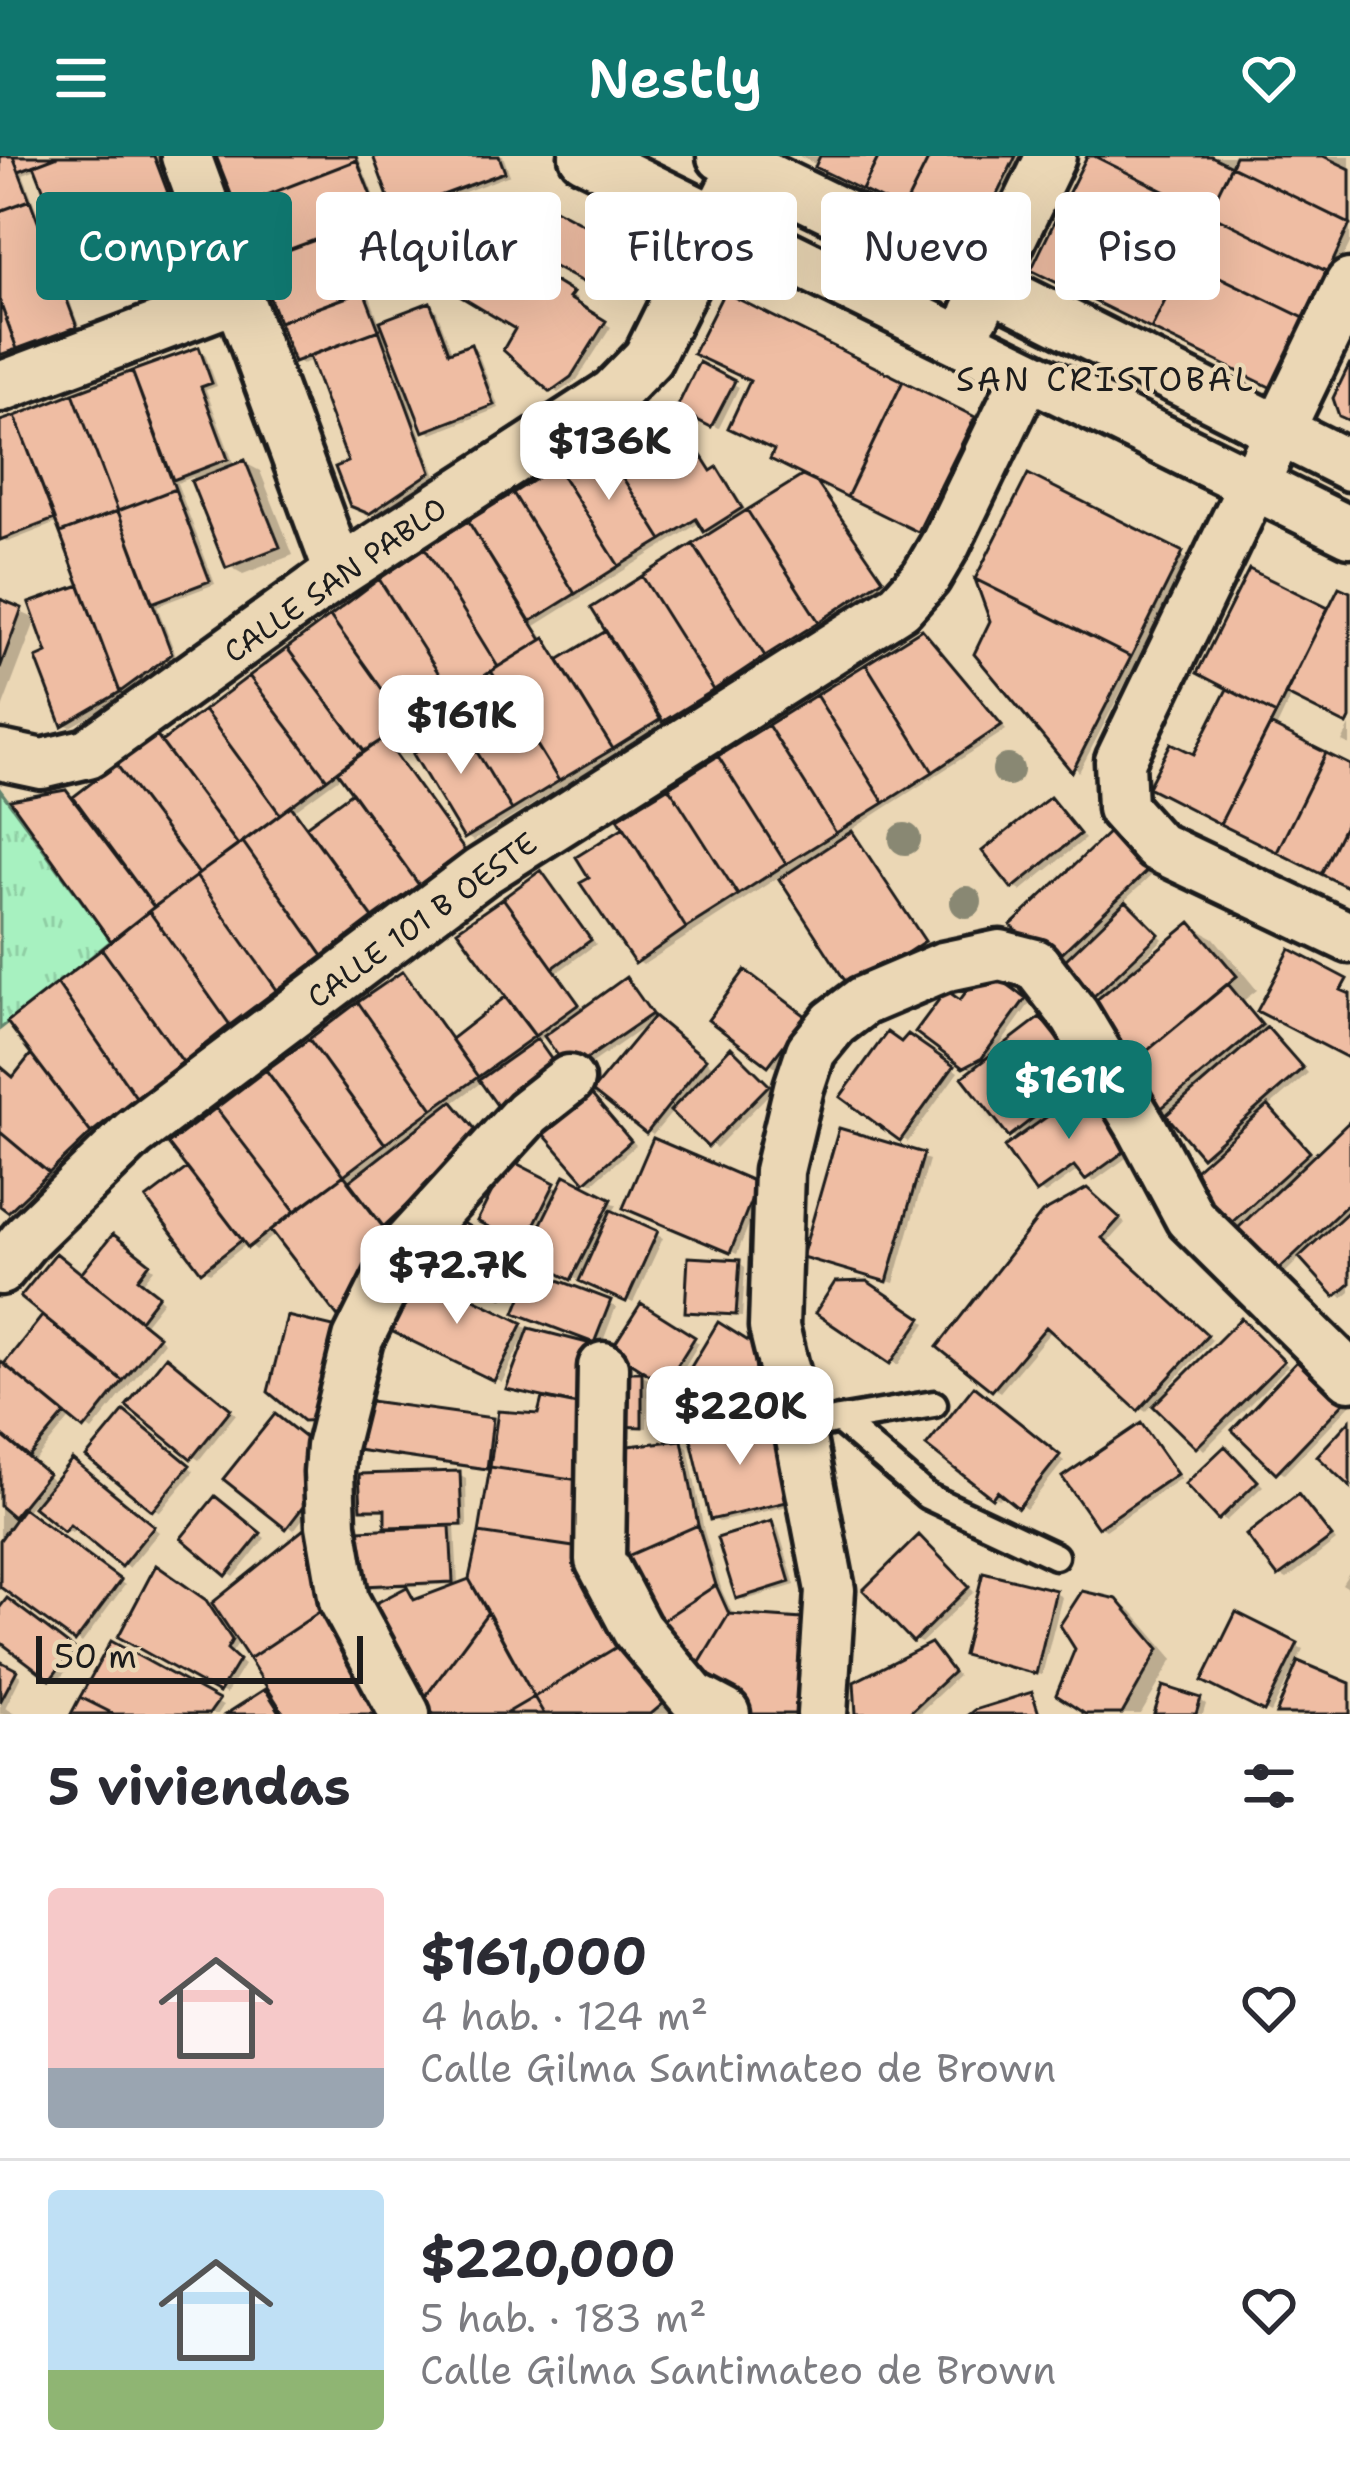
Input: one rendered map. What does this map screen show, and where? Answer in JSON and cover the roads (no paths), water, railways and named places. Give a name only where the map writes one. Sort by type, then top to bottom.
[{"type":"street","points":[[186,156],[199,192]]},
{"type":"street","points":[[584,156],[655,192]]},
{"type":"street","points":[[1031,198],[1051,156]]},
{"type":"street","points":[[733,161],[821,204]]},
{"type":"street","name":"CALLE SAN PABLO","points":[[724,192],[733,161]]},
{"type":"street","points":[[797,263],[1350,532]]},
{"type":"street","points":[[1350,284],[1120,761],[1122,808],[1156,846],[1350,938]]},
{"type":"street","points":[[0,387],[230,300]]},
{"type":"street","points":[[239,300],[339,572]]},
{"type":"street","name":"CALLE SAN PABLO","points":[[0,755],[42,764],[88,753],[339,572],[613,394],[648,358],[677,300]]},
{"type":"street","points":[[962,343],[982,300]]},
{"type":"street","points":[[1019,300],[1350,466]]},
{"type":"street","name":"CALLE 101 B OESTE","points":[[0,1270],[27,1237],[133,1134],[481,872],[900,606],[926,577],[946,544],[1027,375]]},
{"type":"street","points":[[822,1714],[830,1590],[819,1425],[774,1327],[778,1171],[812,1051],[834,1023],[863,1001],[943,967],[1000,955],[1034,964],[1075,1016],[1190,1218],[1350,1376]]},
{"type":"street","points":[[405,1714],[344,1601],[331,1525],[331,1448],[358,1340],[403,1249],[527,1113],[569,1080]]},
{"type":"street","points":[[603,1367],[600,1560],[637,1630],[693,1697],[725,1714]]},
{"type":"lane","points":[[819,1425],[934,1404]]},
{"type":"lane","points":[[819,1425],[927,1496],[1055,1556]]},
{"type":"district","name":"SAN CRISTOBAL","points":[[1106,379]]}]
